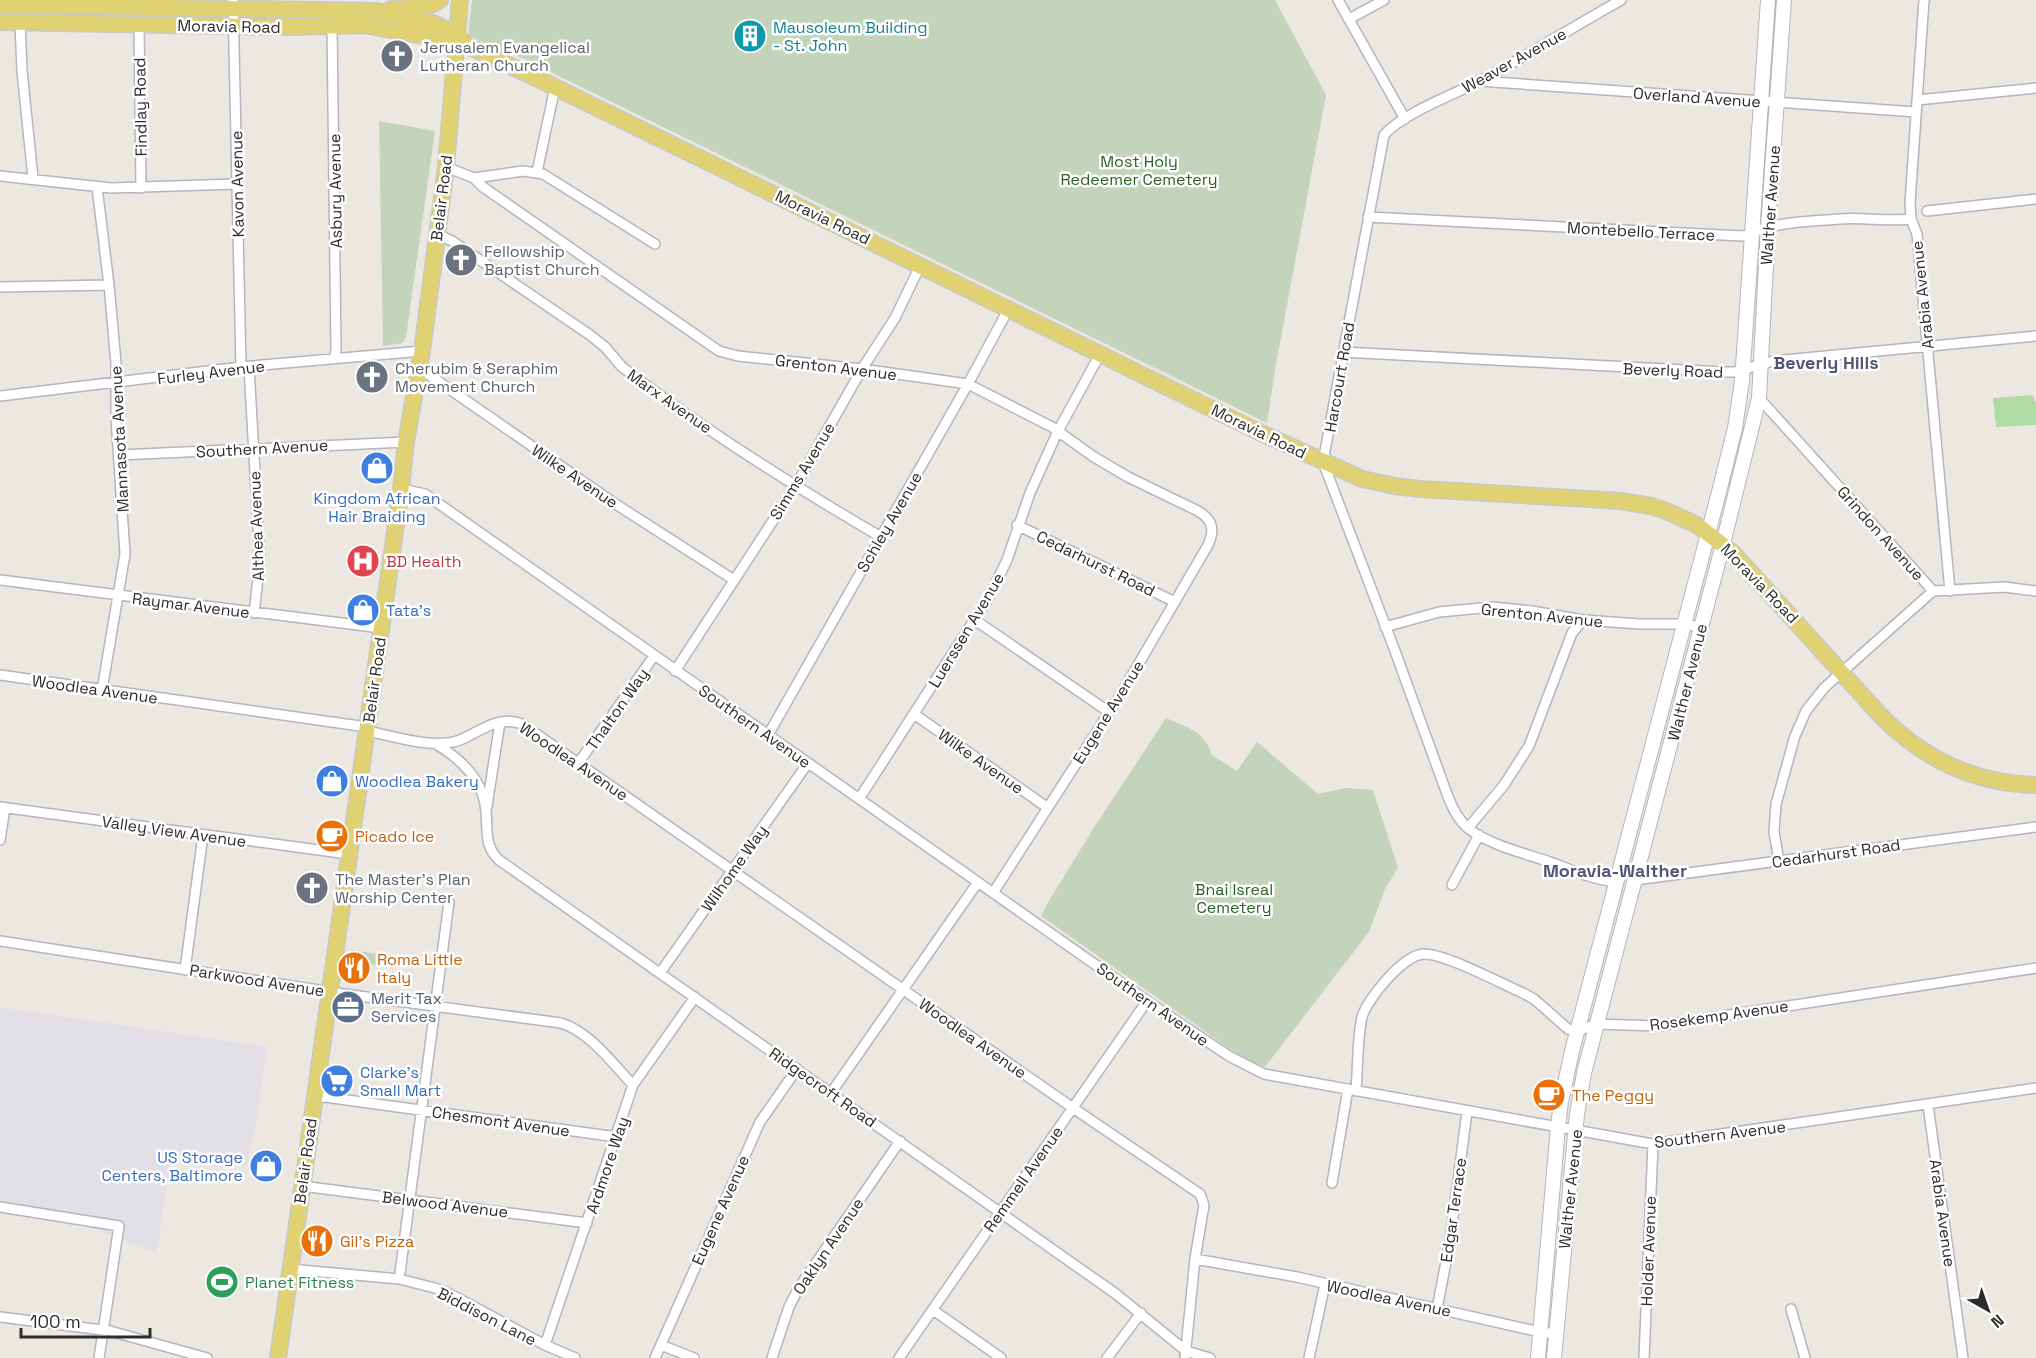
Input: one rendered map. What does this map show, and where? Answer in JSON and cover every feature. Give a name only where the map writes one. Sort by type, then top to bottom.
[{"type":"main road","points":[[377,11],[429,6],[440,0]]},
{"type":"main road","name":"Belair Road","points":[[278,1358],[406,442],[422,351],[446,168],[460,0]]},
{"type":"main road","name":"Walther Avenue","points":[[1538,1358],[1561,1102],[1735,428],[1743,370],[1768,0]]},
{"type":"main road","name":"Walther Avenue","points":[[1554,1358],[1576,1129],[1584,1073],[1759,398],[1784,0]]},
{"type":"main road","points":[[18,3],[20,22]]},
{"type":"main road","name":"Moravia Road","points":[[0,5],[18,3],[233,4],[377,11],[435,24],[457,36],[468,46],[1323,462],[1362,478],[1395,486],[1622,501],[1664,510],[1684,518],[1709,532],[1723,544],[1894,729],[1936,759],[1970,775],[2007,783],[2036,785]]},
{"type":"main road","name":"Moravia Road","points":[[0,22],[291,27],[332,24],[364,25],[423,36],[457,36]]},
{"type":"main road","points":[[1617,882],[1635,880]]},
{"type":"street","points":[[1338,0],[1405,119]]},
{"type":"street","points":[[1349,19],[1384,0]]},
{"type":"street","name":"Weaver Avenue","points":[[1405,119],[1479,81],[1621,0]]},
{"type":"street","name":"Arabia Avenue","points":[[1924,0],[1911,181],[1911,219],[1917,234],[1950,591]]},
{"type":"street","name":"Kavon Avenue","points":[[233,4],[236,184],[245,367]]},
{"type":"street","points":[[20,22],[22,71],[33,178]]},
{"type":"street","name":"Asbury Avenue","points":[[332,24],[336,260],[336,350],[334,358]]},
{"type":"street","name":"Findlay Road","points":[[139,25],[141,188]]},
{"type":"street","name":"Overland Avenue","points":[[1479,81],[1916,112]]},
{"type":"street","points":[[537,172],[555,87]]},
{"type":"street","points":[[1917,100],[2036,88]]},
{"type":"street","name":"Harcourt Road","points":[[1323,462],[1382,140],[1389,129],[1405,119]]},
{"type":"street","points":[[446,168],[474,178],[523,171],[537,172],[655,244]]},
{"type":"street","points":[[0,176],[97,187],[141,188],[236,184]]},
{"type":"street","name":"Grenton Avenue","points":[[474,178],[483,187],[719,351],[738,356],[862,369],[968,384],[1052,427],[1057,433],[1128,477],[1198,511],[1213,526]]},
{"type":"street","name":"Mannasota Avenue","points":[[97,187],[109,285],[125,554],[102,690]]},
{"type":"street","points":[[1927,211],[2036,199]]},
{"type":"street","name":"Montebello Terrace","points":[[1368,217],[1743,236],[1768,227],[1843,219],[1869,218],[1896,221],[1911,219]]},
{"type":"street","name":"Marx Avenue","points":[[437,234],[452,241],[590,335],[605,347],[620,366],[628,372],[795,487],[881,537]]},
{"type":"street","name":"Simms Avenue","points":[[675,670],[795,487],[862,369],[895,318],[920,266]]},
{"type":"street","points":[[0,287],[109,285]]},
{"type":"street","name":"Schley Avenue","points":[[768,735],[1009,308]]},
{"type":"street","name":"Beverly Road","points":[[1343,352],[1734,372],[1773,361],[2036,336]]},
{"type":"street","name":"Furley Avenue","points":[[0,396],[245,367],[422,351]]},
{"type":"street","name":"Luerssen Avenue","points":[[859,799],[975,620],[998,580],[1017,525],[1057,433],[1100,354]]},
{"type":"street","name":"Althea Avenue","points":[[245,367],[253,449],[260,566],[254,613]]},
{"type":"street","name":"Wilke Avenue","points":[[419,368],[614,503],[734,580]]},
{"type":"street","name":"Grindon Avenue","points":[[1759,398],[1933,591],[2004,586],[2036,591]]},
{"type":"street","name":"Southern Avenue","points":[[119,455],[406,442]]},
{"type":"street","points":[[1323,462],[1453,808],[1468,828],[1479,835],[1572,870],[1606,881],[1617,882]]},
{"type":"street","name":"Southern Avenue","points":[[401,489],[424,494],[1147,1001],[1253,1070],[1271,1076],[1653,1144],[2036,1088]]},
{"type":"street","name":"Cedarhurst Road","points":[[1017,525],[1175,602]]},
{"type":"street","name":"Eugene Avenue","points":[[993,893],[1109,712],[1175,602],[1208,545],[1213,526]]},
{"type":"street","name":"Raymar Avenue","points":[[0,580],[381,628]]},
{"type":"street","points":[[1779,861],[1774,818],[1800,723],[1814,699],[1933,591]]},
{"type":"street","name":"Grenton Avenue","points":[[1385,627],[1439,612],[1476,607],[1509,608],[1583,620],[1683,624],[1700,627]]},
{"type":"street","points":[[975,620],[1109,712]]},
{"type":"street","points":[[1468,828],[1504,785],[1529,746],[1572,633],[1583,620]]},
{"type":"street","name":"Thalton Way","points":[[579,762],[654,656]]},
{"type":"street","name":"Woodlea Avenue","points":[[0,675],[367,729],[436,744],[460,740],[491,724],[510,720],[522,724],[1200,1194],[1204,1205],[1196,1259],[1265,1270],[1556,1334]]},
{"type":"street","name":"Wilke Avenue","points":[[914,714],[1048,808]]},
{"type":"street","name":"Ridgecroft Road","points":[[500,722],[486,810],[487,841],[489,848],[499,860],[1001,1212],[1141,1313],[1186,1354]]},
{"type":"street","name":"Ridgecroft Road","points":[[436,744],[451,753],[469,770],[478,784],[486,810]]},
{"type":"street","name":"Wilhome Way","points":[[660,973],[808,764]]},
{"type":"street","points":[[0,840],[2,807]]},
{"type":"street","name":"Valley View Avenue","points":[[2,807],[348,854]]},
{"type":"street","name":"Cedarhurst Road","points":[[1635,880],[2036,827]]},
{"type":"street","points":[[185,970],[203,835]]},
{"type":"street","points":[[1452,885],[1479,835]]},
{"type":"street","points":[[831,1093],[978,882]]},
{"type":"street","points":[[400,1273],[449,902]]},
{"type":"street","name":"Parkwood Avenue","points":[[0,941],[568,1025],[587,1038],[633,1084]]},
{"type":"street","points":[[1332,1183],[1352,1090],[1364,1013],[1397,968],[1408,959],[1421,954],[1443,958],[1534,999],[1569,1029],[1578,1031]]},
{"type":"street","name":"Rosekemp Avenue","points":[[1578,1031],[1596,1023],[1657,1026],[2036,968]]},
{"type":"street","name":"Ardmore Way","points":[[545,1345],[633,1084],[695,997]]},
{"type":"street","name":"Remmell Avenue","points":[[899,1358],[1147,1001]]},
{"type":"street","name":"Eugene Avenue","points":[[655,1358],[760,1122],[797,1069]]},
{"type":"street","name":"Chesmont Avenue","points":[[314,1098],[325,1097],[617,1137]]},
{"type":"street","name":"Arabia Avenue","points":[[1928,1105],[1963,1358]]},
{"type":"street","name":"Edgar Terrace","points":[[1437,1309],[1450,1241],[1467,1112]]},
{"type":"street","name":"Oaklyn Avenue","points":[[772,1358],[789,1307],[798,1289],[900,1141]]},
{"type":"street","name":"Holder Avenue","points":[[1644,1358],[1653,1144]]},
{"type":"street","name":"Belwood Avenue","points":[[302,1186],[587,1223]]},
{"type":"street","points":[[0,1207],[118,1226],[99,1358]]},
{"type":"street","points":[[1196,1259],[1186,1354],[1210,1358]]},
{"type":"street","name":"Biddison Lane","points":[[290,1269],[399,1279],[435,1288],[575,1358]]},
{"type":"street","points":[[1309,1358],[1325,1284]]},
{"type":"street","points":[[1791,1309],[1805,1358]]},
{"type":"street","points":[[933,1310],[1001,1358]]},
{"type":"street","points":[[1107,1358],[1141,1313]]},
{"type":"street","points":[[0,1317],[103,1330],[207,1358]]},
{"type":"street","points":[[661,1345],[694,1358]]},
{"type":"shaded area","points":[[0,1007],[267,1047],[254,1138],[252,1138],[247,1167],[171,1156],[157,1253],[54,1214],[0,1206]]},
{"type":"green space","name":"Most Holy Redeemer Cemetery","points":[[472,0],[1275,0],[1326,95],[1267,423],[522,58],[496,49],[468,35]]},
{"type":"green space","points":[[379,121],[435,131],[406,337],[403,343],[383,346]]},
{"type":"green space","points":[[2033,395],[2036,403],[2036,425],[1996,427],[1993,398]]},
{"type":"green space","name":"Bnai Isreal Cemetery","points":[[1166,718],[1195,731],[1205,741],[1212,755],[1237,771],[1257,742],[1318,794],[1346,788],[1373,790],[1398,868],[1385,889],[1369,932],[1265,1067],[1230,1049],[1041,916],[1093,829]]},
{"type":"green space","points":[[351,950],[378,954],[376,965],[349,960]]},
{"type":"place","name":"Mausoleum Building - St. John","points":[[750,36]]},
{"type":"place","name":"Jerusalem Evangelical Lutheran Church","points":[[397,56]]},
{"type":"place","name":"Fellowship Baptist Church","points":[[461,260]]},
{"type":"place","name":"Cherubim & Seraphim Movement Church","points":[[372,377]]},
{"type":"place","name":"Kingdom African Hair Braiding","points":[[377,468]]},
{"type":"place","name":"BD Health","points":[[363,561]]},
{"type":"place","name":"Tata's","points":[[363,610]]},
{"type":"place","name":"Woodlea Bakery","points":[[332,781]]},
{"type":"place","name":"Picado Ice","points":[[332,836]]},
{"type":"place","name":"The Master's Plan Worship Center","points":[[312,888]]},
{"type":"place","name":"Roma Little Italy","points":[[354,968]]},
{"type":"place","name":"Merit Tax Services","points":[[348,1007]]},
{"type":"place","name":"Clarke's Small Mart","points":[[337,1081]]},
{"type":"place","name":"The Peggy","points":[[1549,1095]]},
{"type":"place","name":"US Storage Centers, Baltimore","points":[[266,1166]]},
{"type":"place","name":"Gil's Pizza","points":[[317,1241]]},
{"type":"place","name":"Planet Fitness","points":[[222,1282]]},
{"type":"district","name":"Beverly Hills","points":[[1826,363]]},
{"type":"district","name":"Moravia-Walther","points":[[1615,871]]}]
